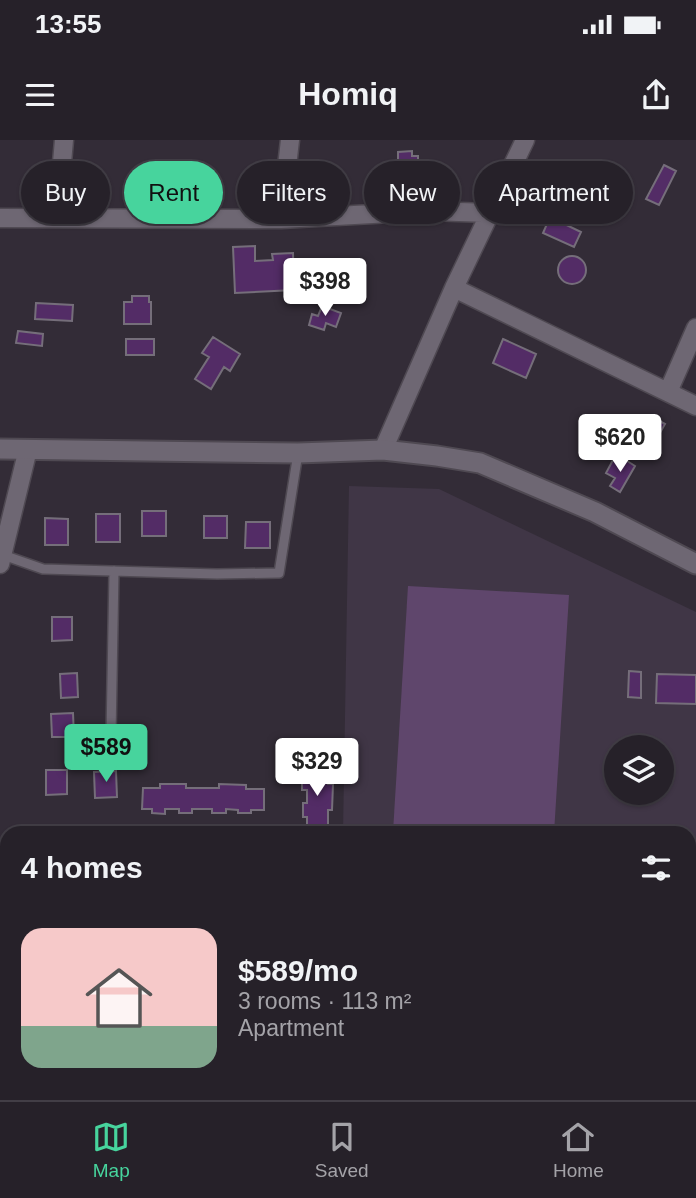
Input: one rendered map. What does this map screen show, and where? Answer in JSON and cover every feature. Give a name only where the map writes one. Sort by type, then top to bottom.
[{"type":"street","points":[[62,161],[64,140]]},
{"type":"street","points":[[288,161],[290,140]]},
{"type":"street","points":[[515,161],[525,140]]},
{"type":"street","points":[[350,215],[428,211],[474,212]]},
{"type":"street","points":[[0,218],[21,218]]},
{"type":"street","points":[[110,218],[237,219]]},
{"type":"street","points":[[383,450],[485,224]]},
{"type":"street","points":[[454,288],[696,406]]},
{"type":"street","points":[[668,392],[696,328]]},
{"type":"street","points":[[0,449],[298,453],[383,450],[480,463],[595,512],[696,564]]},
{"type":"street","points":[[1,557],[28,449]]},
{"type":"lane","points":[[1,557],[43,569],[279,573],[298,453]]},
{"type":"lane","points":[[111,735],[114,571]]},
{"type":"shaded area","points":[[349,486],[439,489],[696,612],[696,826],[343,826]]},
{"type":"shaded area","points":[[408,586],[569,595],[554,826],[393,826]]},
{"type":"building","points":[[412,151],[412,156],[418,156],[418,161],[398,161],[398,152]]},
{"type":"building","points":[[664,165],[676,171],[659,205],[646,199]]},
{"type":"building","points":[[547,224],[564,224],[581,232],[574,247],[543,233]]},
{"type":"building","points":[[255,246],[255,261],[273,260],[272,254],[293,253],[294,290],[235,293],[233,247]]},
{"type":"building","points":[[572,256],[582,260],[586,270],[582,280],[572,284],[562,280],[558,270],[562,260]]},
{"type":"building","points":[[132,296],[149,296],[151,324],[124,324],[124,302],[132,302]]},
{"type":"building","points":[[36,303],[73,305],[72,321],[35,319]]},
{"type":"building","points":[[322,306],[341,313],[336,327],[326,323],[324,330],[309,325],[312,314],[318,316]]},
{"type":"building","points":[[18,331],[43,334],[42,346],[16,343]]},
{"type":"building","points":[[213,337],[240,354],[230,371],[224,367],[211,389],[195,379],[209,357],[202,353]]},
{"type":"building","points":[[126,339],[154,339],[154,355],[126,355]]},
{"type":"building","points":[[503,339],[536,354],[526,378],[493,363]]},
{"type":"building","points":[[652,417],[665,424],[646,458],[640,455],[643,449],[637,446],[641,439],[631,434],[639,421],[647,425]]},
{"type":"building","points":[[624,459],[635,466],[620,492],[610,486],[615,478],[606,473],[613,460],[621,465]]},
{"type":"building","points":[[142,511],[166,511],[166,536],[142,536]]},
{"type":"building","points":[[96,514],[120,514],[120,542],[96,542]]},
{"type":"building","points":[[204,516],[227,516],[227,538],[204,538]]},
{"type":"building","points":[[45,518],[68,519],[68,545],[45,545]]},
{"type":"building","points":[[246,522],[270,522],[270,548],[245,548]]},
{"type":"building","points":[[52,617],[72,617],[72,640],[52,641]]},
{"type":"building","points":[[629,671],[641,672],[641,698],[628,697]]},
{"type":"building","points":[[77,673],[78,697],[61,698],[60,674]]},
{"type":"building","points":[[657,674],[696,675],[696,704],[656,703]]},
{"type":"building","points":[[73,713],[74,737],[52,737],[51,714]]},
{"type":"building","points":[[307,768],[328,768],[328,784],[333,784],[328,826],[307,826],[307,817],[303,817],[307,790],[302,790],[302,776],[307,776]]},
{"type":"building","points":[[46,770],[67,770],[67,794],[46,795]]},
{"type":"building","points":[[116,771],[117,797],[95,798],[94,772]]},
{"type":"building","points":[[160,784],[186,784],[186,788],[219,788],[219,784],[246,785],[246,789],[264,789],[264,810],[238,813],[238,810],[226,809],[226,813],[212,813],[212,809],[192,809],[192,813],[179,813],[179,809],[165,809],[165,814],[152,813],[152,809],[142,809],[143,788],[160,788]]}]
